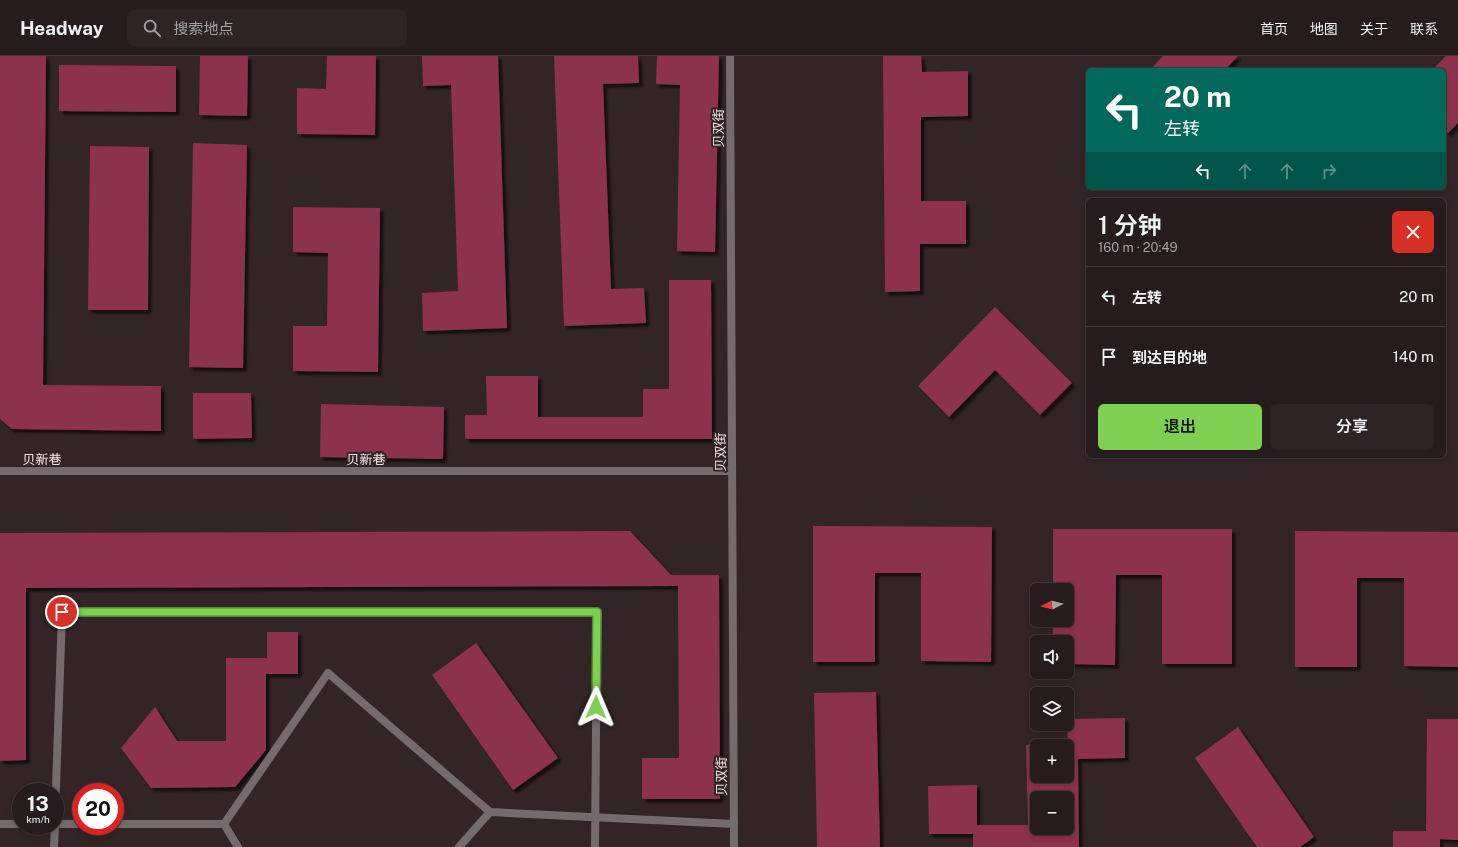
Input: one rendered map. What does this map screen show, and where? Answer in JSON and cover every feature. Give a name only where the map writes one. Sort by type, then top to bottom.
[{"type":"street","name":"贝双街","points":[[730,56],[734,847]]},
{"type":"street","name":"贝新巷","points":[[0,471],[732,471]]},
{"type":"street","points":[[56,783],[62,612],[597,612],[594,817],[595,847]]},
{"type":"street","points":[[224,824],[328,673],[490,812],[734,824]]},
{"type":"street","points":[[459,847],[490,812]]},
{"type":"street","points":[[0,824],[12,824]]},
{"type":"street","points":[[124,824],[224,824]]},
{"type":"street","points":[[224,824],[238,847]]},
{"type":"street","points":[[54,847],[55,835]]},
{"type":"building","points":[[0,56],[46,56],[43,385],[161,386],[161,431],[12,429],[0,419]]},
{"type":"building","points":[[200,56],[248,56],[247,116],[199,115]]},
{"type":"building","points":[[327,56],[376,56],[375,135],[297,134],[297,88],[326,89]]},
{"type":"building","points":[[422,56],[498,56],[507,328],[423,331],[422,293],[458,291],[451,85],[423,86]]},
{"type":"building","points":[[554,56],[638,56],[639,83],[603,84],[611,289],[644,288],[646,323],[564,326]]},
{"type":"building","points":[[657,56],[719,56],[715,252],[677,251],[680,85],[656,84]]},
{"type":"building","points":[[883,56],[921,56],[922,72],[968,71],[968,116],[921,117],[921,201],[966,201],[966,244],[920,244],[920,291],[885,292]]},
{"type":"building","points":[[1163,56],[1238,56],[1227,68],[1152,68]]},
{"type":"building","points":[[1446,56],[1458,56],[1458,123],[1448,133],[1446,131],[1446,68],[1434,68]]},
{"type":"building","points":[[59,65],[176,66],[176,112],[59,111]]},
{"type":"building","points":[[193,143],[247,145],[243,368],[189,367]]},
{"type":"building","points":[[90,146],[149,147],[148,310],[88,310]]},
{"type":"building","points":[[293,207],[380,208],[378,372],[293,371],[293,326],[327,326],[328,253],[293,252]]},
{"type":"building","points":[[669,280],[711,280],[712,439],[465,439],[465,415],[487,415],[486,376],[538,376],[538,417],[643,417],[643,389],[669,389]]},
{"type":"building","points":[[995,307],[1072,383],[1040,415],[995,370],[949,417],[918,386]]},
{"type":"building","points":[[193,393],[251,393],[252,438],[193,439]]},
{"type":"building","points":[[321,404],[444,407],[443,459],[320,457]]},
{"type":"building","points":[[813,526],[992,527],[991,662],[921,661],[921,573],[875,573],[875,662],[813,662]]},
{"type":"building","points":[[1053,529],[1232,529],[1232,664],[1162,664],[1162,575],[1116,575],[1115,665],[1074,664],[1074,635],[1053,635],[1053,627],[1074,627],[1074,583],[1053,583]]},
{"type":"building","points":[[630,531],[671,575],[719,575],[720,799],[642,799],[642,758],[679,758],[678,586],[26,588],[26,760],[0,761],[0,533]]},
{"type":"building","points":[[1295,531],[1458,532],[1458,667],[1404,666],[1404,578],[1357,578],[1357,667],[1295,667]]},
{"type":"building","points":[[267,632],[298,632],[298,674],[266,674],[266,750],[235,787],[151,788],[121,748],[155,707],[177,741],[226,741],[226,658],[267,658]]},
{"type":"building","points":[[476,643],[558,758],[513,790],[432,675]]},
{"type":"building","points":[[876,692],[880,847],[817,847],[814,693]]},
{"type":"building","points":[[1125,718],[1125,758],[1078,759],[1079,847],[973,847],[973,834],[929,834],[928,786],[977,785],[977,825],[1028,825],[1026,745],[1030,745],[1030,783],[1074,783],[1074,739],[1068,739],[1067,731],[1074,731],[1074,719]]},
{"type":"building","points":[[1427,719],[1458,719],[1458,840],[1440,839],[1440,847],[1393,847],[1393,831],[1426,831]]},
{"type":"building","points":[[1238,727],[1314,837],[1300,847],[1257,847],[1195,758]]},
{"type":"route","points":[[62,612],[597,612],[596,707]]}]
